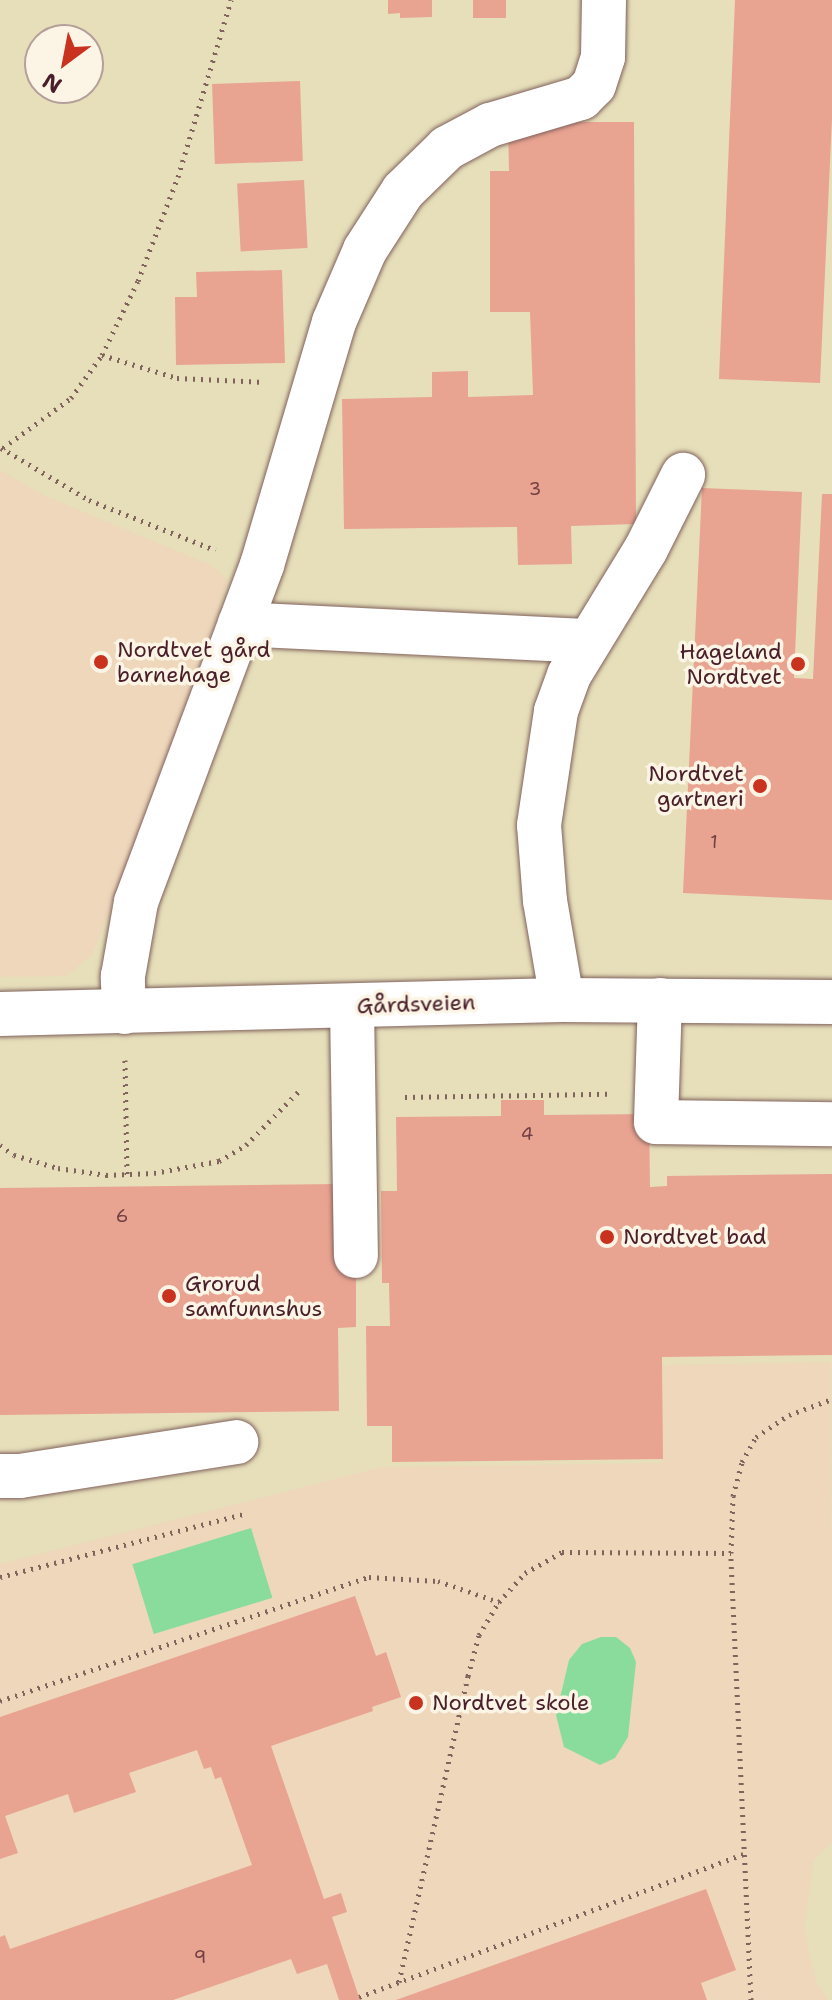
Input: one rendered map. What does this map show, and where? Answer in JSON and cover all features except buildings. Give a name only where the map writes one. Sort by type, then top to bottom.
[{"type":"street","points":[[124,1012],[123,976],[136,902],[262,565],[334,322],[365,250],[403,191],[447,148],[490,125],[581,98],[594,85],[603,57],[604,0]]},
{"type":"street","points":[[562,1000],[545,901],[539,825],[556,711],[569,675],[646,549],[683,475]]},
{"type":"street","points":[[240,624],[589,641]]},
{"type":"street","name":"Gårdsveien","points":[[0,1014],[562,1000],[832,1002]]},
{"type":"street","points":[[660,1000],[656,1122],[832,1124]]},
{"type":"street","points":[[352,1006],[356,1256]]},
{"type":"street","points":[[0,1476],[20,1476],[236,1442]]},
{"type":"path","points":[[231,0],[178,177],[138,281],[102,355],[71,398],[1,448],[110,509],[262,565]]},
{"type":"path","points":[[102,355],[177,378],[219,382],[317,382]]},
{"type":"path","points":[[0,1145],[14,1155],[58,1168],[127,1175],[219,1161],[246,1145],[310,1079],[354,1055]]},
{"type":"path","points":[[125,1091],[127,1175]]},
{"type":"path","points":[[355,1098],[656,1093]]},
{"type":"path","points":[[751,2000],[731,1553],[733,1496],[742,1462],[756,1437],[789,1415],[832,1399]]},
{"type":"path","points":[[0,1577],[247,1513]]},
{"type":"path","points":[[399,1982],[468,1676],[479,1635],[499,1602],[525,1573],[562,1552],[731,1553]]},
{"type":"path","points":[[0,1701],[369,1577],[438,1581],[499,1602]]},
{"type":"path","points":[[359,1997],[743,1854]]},
{"type":"shaded area","name":"Nordtvet gård barnehage","points":[[0,470],[43,495],[213,566],[228,580],[175,744],[92,955],[66,976],[0,977]]},
{"type":"shaded area","name":"Nordtvet skole","points":[[831,1362],[832,1842],[814,1860],[804,1928],[816,1981],[828,2000],[0,2000],[0,1564],[382,1467],[663,1463],[663,1365]]},
{"type":"green space","points":[[251,1528],[272,1598],[154,1634],[132,1564]]},
{"type":"green space","points":[[601,1637],[616,1637],[630,1648],[636,1662],[628,1737],[615,1758],[600,1765],[564,1747],[556,1715],[569,1660],[582,1644]]},
{"type":"place","name":"Nordtvet gård barnehage","points":[[101,662]]},
{"type":"place","name":"Hageland Nordtvet","points":[[798,664]]},
{"type":"place","name":"Nordtvet gartneri","points":[[760,786]]},
{"type":"place","name":"Nordtvet bad","points":[[607,1237]]},
{"type":"place","name":"Grorud samfunnshus","points":[[169,1296]]},
{"type":"place","name":"Nordtvet skole","points":[[416,1703]]}]
